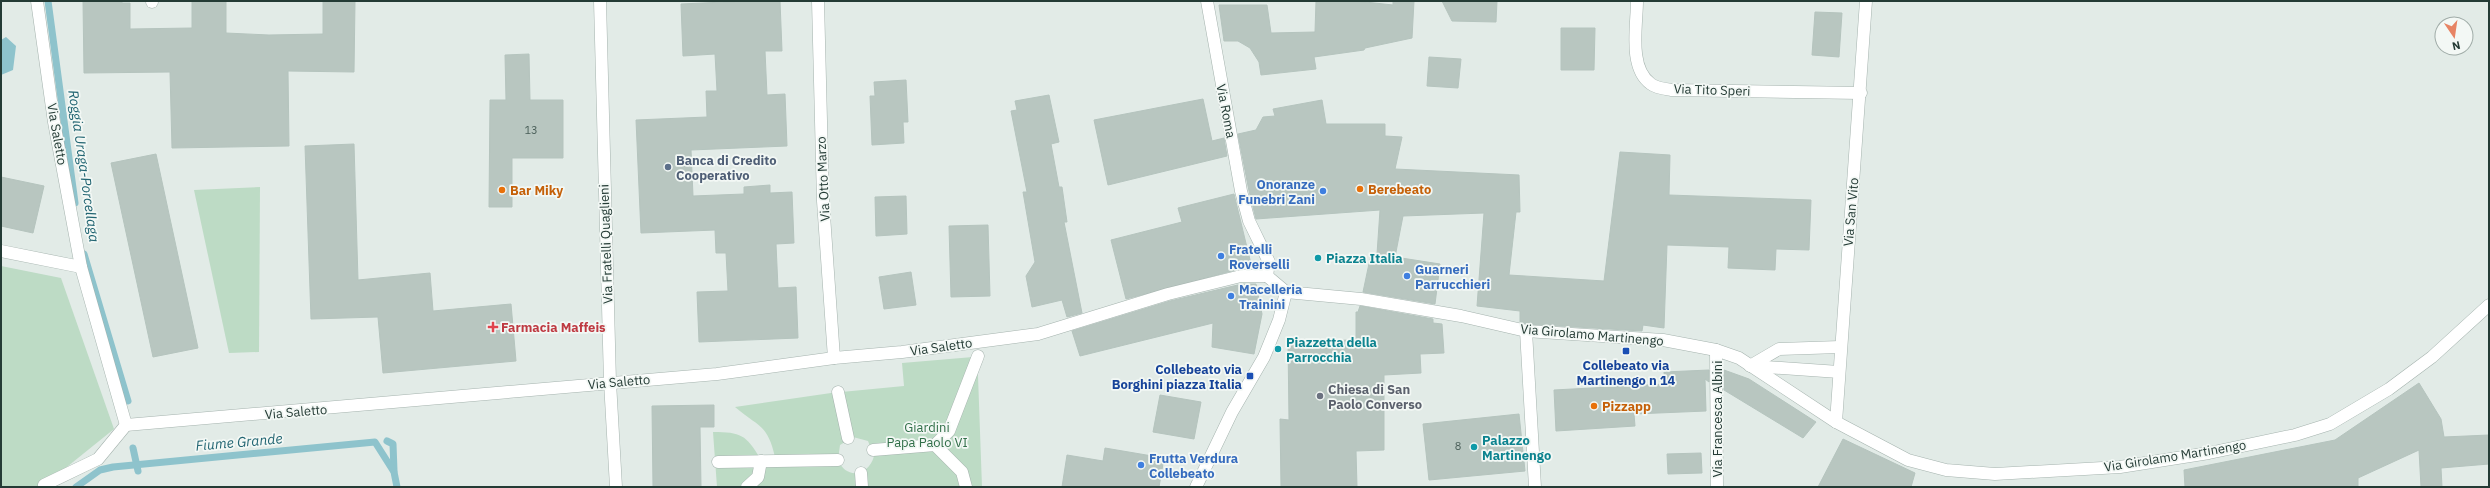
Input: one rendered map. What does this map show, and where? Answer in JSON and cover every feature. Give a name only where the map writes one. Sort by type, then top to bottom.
[{"type":"street","name":"Via Saletto","points":[[37,1],[54,122],[81,267],[126,426],[266,415],[610,382],[717,374],[834,358],[902,352],[1038,334],[1175,292],[1241,276],[1267,276]]},
{"type":"street","name":"Via Fratelli Quaglieni","points":[[600,1],[610,382],[616,487]]},
{"type":"street","name":"Via Otto Marzo","points":[[818,1],[823,201],[834,358]]},
{"type":"street","name":"Via Roma","points":[[1206,1],[1249,221],[1269,262],[1267,276]]},
{"type":"street","name":"Via Tito Speri","points":[[1637,1],[1636,54],[1640,72],[1651,84],[1672,90],[1861,94]]},
{"type":"street","name":"Via San Vito","points":[[1836,422],[1840,347],[1861,94],[1866,1]]},
{"type":"street","points":[[1,252],[81,267]]},
{"type":"street","points":[[1196,487],[1232,412],[1264,357],[1279,320],[1286,292],[1267,276]]},
{"type":"street","name":"Via Girolamo Martinengo","points":[[1286,292],[1360,299],[1461,316],[1526,331],[1664,340],[1716,350],[1739,358],[1836,422],[1908,460],[1946,470],[1995,474],[2120,467],[2209,453],[2295,435],[2330,424],[2389,389],[2432,357],[2489,305]]},
{"type":"street","points":[[1526,331],[1529,358],[1535,487]]},
{"type":"street","points":[[1750,366],[1779,349],[1840,347]]},
{"type":"street","name":"Via Francesca Albini","points":[[1716,350],[1717,487]]},
{"type":"street","points":[[873,450],[935,445],[949,431],[978,356]]},
{"type":"street","name":"Via Girolamo Martinengo","points":[[1750,366],[1839,372]]},
{"type":"street","points":[[838,392],[848,438]]},
{"type":"street","points":[[44,485],[98,459],[126,426]]},
{"type":"street","points":[[935,445],[962,472],[966,487]]},
{"type":"street","points":[[718,462],[838,460]]},
{"type":"street","points":[[747,487],[758,477],[761,461]]},
{"type":"street","points":[[861,473],[862,487]]},
{"type":"green space","points":[[260,187],[259,352],[229,353],[194,190]]},
{"type":"green space","points":[[1,266],[61,278],[114,429],[42,487],[1,487]]},
{"type":"green space","name":"Giardini Papa Paolo VI","points":[[973,357],[978,376],[982,487],[717,487],[713,432],[730,433],[742,436],[751,444],[760,458],[775,457],[769,438],[761,427],[735,407],[831,393],[904,386],[902,363]],"holes":[[[853,437],[868,441],[874,456],[871,463],[863,471],[857,473],[846,471],[838,460],[840,445]]]},
{"type":"water","points":[[6,37],[16,46],[13,70],[1,75],[1,40]]},
{"type":"building","points":[[83,1],[122,1],[122,3],[130,3],[130,29],[192,28],[192,1],[226,1],[226,33],[269,35],[323,34],[323,1],[355,1],[354,72],[288,71],[289,146],[172,148],[170,72],[84,73]]},
{"type":"building","points":[[780,1],[782,51],[765,51],[767,95],[785,94],[787,146],[691,150],[693,196],[744,194],[744,187],[770,185],[770,193],[792,192],[794,243],[776,244],[778,288],[796,287],[798,338],[699,342],[697,292],[728,291],[726,253],[716,253],[715,230],[641,233],[636,120],[707,117],[706,91],[717,91],[715,54],[683,56],[681,4]]},
{"type":"building","points":[[1316,1],[1356,1],[1393,5],[1393,1],[1414,1],[1412,38],[1365,48],[1364,50],[1314,57],[1316,69],[1261,75],[1259,62],[1250,48],[1238,41],[1224,41],[1219,5],[1267,5],[1271,33],[1315,32]]},
{"type":"building","points":[[1442,1],[1497,1],[1496,22],[1452,21]]},
{"type":"building","points":[[1815,12],[1842,13],[1839,57],[1812,55]]},
{"type":"building","points":[[1561,28],[1595,28],[1594,70],[1561,70]]},
{"type":"building","points":[[529,54],[530,100],[563,100],[563,158],[512,158],[512,207],[489,207],[490,100],[506,100],[505,55]]},
{"type":"building","points":[[1429,57],[1461,59],[1458,88],[1427,86]]},
{"type":"building","points":[[906,80],[908,122],[903,122],[904,143],[872,145],[870,96],[875,96],[874,82]]},
{"type":"building","points":[[1049,95],[1059,142],[1051,144],[1059,187],[1062,187],[1067,222],[1064,222],[1082,313],[1067,317],[1062,300],[1032,307],[1026,276],[1035,262],[1023,192],[1027,192],[1011,111],[1017,110],[1015,101]]},
{"type":"building","points":[[1203,99],[1212,141],[1224,138],[1227,156],[1108,185],[1094,120]]},
{"type":"building","points":[[1322,100],[1326,124],[1385,124],[1385,136],[1402,137],[1395,169],[1519,175],[1520,212],[1516,212],[1509,275],[1604,281],[1620,152],[1670,155],[1669,195],[1811,200],[1809,250],[1776,249],[1775,270],[1728,268],[1729,247],[1667,245],[1664,328],[1643,325],[1642,331],[1527,324],[1520,322],[1520,311],[1477,306],[1484,213],[1403,216],[1395,257],[1440,264],[1435,304],[1363,292],[1371,254],[1377,254],[1380,210],[1256,219],[1249,191],[1238,134],[1256,130],[1263,117],[1275,116],[1273,109]]},
{"type":"building","points":[[354,144],[358,280],[430,273],[433,311],[511,304],[516,361],[383,373],[378,317],[311,319],[305,146]]},
{"type":"building","points":[[156,154],[198,348],[153,357],[111,163]]},
{"type":"building","points":[[1,177],[44,186],[33,233],[1,226]]},
{"type":"building","points":[[1234,194],[1252,268],[1239,269],[1126,299],[1111,240],[1182,222],[1178,208]]},
{"type":"building","points":[[906,196],[907,234],[876,236],[875,197]]},
{"type":"building","points":[[988,225],[990,296],[951,297],[949,226]]},
{"type":"building","points":[[911,272],[916,305],[884,309],[879,277]]},
{"type":"building","points":[[1242,284],[1256,284],[1262,314],[1254,354],[1212,347],[1213,323],[1080,356],[1072,331],[1170,301]]},
{"type":"building","points":[[1360,306],[1433,319],[1433,323],[1442,324],[1444,353],[1420,354],[1421,373],[1384,375],[1384,450],[1356,451],[1357,487],[1281,487],[1280,419],[1289,420],[1288,341],[1356,340],[1356,312],[1358,312]]},
{"type":"building","points":[[1709,370],[1709,382],[1705,379],[1706,411],[1634,414],[1635,426],[1556,431],[1554,390],[1665,384],[1664,372]]},
{"type":"building","points":[[1724,370],[1749,379],[1816,422],[1803,438],[1724,390]]},
{"type":"building","points":[[2419,383],[2441,419],[2444,437],[2489,435],[2489,464],[2441,468],[2442,487],[2421,487],[2419,450],[2358,478],[2358,487],[2185,487],[2184,470],[2335,440]]},
{"type":"building","points":[[1160,395],[1201,402],[1194,439],[1153,432]]},
{"type":"building","points":[[714,405],[714,427],[700,427],[701,487],[653,487],[652,406]]},
{"type":"building","name":"Palazzo Martinengo","points":[[1519,414],[1525,471],[1429,480],[1423,424]]},
{"type":"building","points":[[1843,439],[1915,473],[1911,487],[1818,487]]},
{"type":"building","points":[[1105,448],[1164,458],[1159,487],[1062,487],[1067,455],[1103,461]]},
{"type":"building","points":[[1701,453],[1702,473],[1668,474],[1667,454]]},
{"type":"waterway","name":"Roggia Uraga-Porcellaga","points":[[48,1],[75,203]]},
{"type":"waterway","name":"Roggia Uraga-Porcellaga","points":[[84,254],[128,401]]},
{"type":"waterway","name":"Fiume Grande","points":[[387,441],[393,444],[394,471]]},
{"type":"waterway","name":"Fiume Grande","points":[[76,487],[100,470],[113,467],[375,442],[394,472],[397,487]]},
{"type":"waterway","points":[[133,448],[138,471]]},
{"type":"place","name":"Banca di Credito Cooperativo","points":[[668,167]]},
{"type":"place","name":"Berebeato","points":[[1360,189]]},
{"type":"place","name":"Bar Miky","points":[[502,190]]},
{"type":"place","name":"Onoranze Funebri Zani","points":[[1323,191]]},
{"type":"place","name":"Fratelli Roverselli","points":[[1221,256]]},
{"type":"place","name":"Piazza Italia","points":[[1318,258]]},
{"type":"place","name":"Guarneri Parrucchieri","points":[[1407,276]]},
{"type":"place","name":"Macelleria Trainini","points":[[1231,296]]},
{"type":"place","name":"Farmacia Maffeis","points":[[493,327]]},
{"type":"place","name":"Piazzetta della Parrocchia","points":[[1278,349]]},
{"type":"place","name":"Collebeato via Martinengo n 14","points":[[1626,351]]},
{"type":"place","name":"Collebeato via Borghini piazza Italia","points":[[1250,376]]},
{"type":"place","name":"Chiesa di San Paolo Converso","points":[[1320,396]]},
{"type":"place","name":"Pizzapp","points":[[1594,406]]},
{"type":"place","name":"Palazzo Martinengo","points":[[1474,447]]},
{"type":"place","name":"Frutta Verdura Collebeato","points":[[1141,465]]}]
